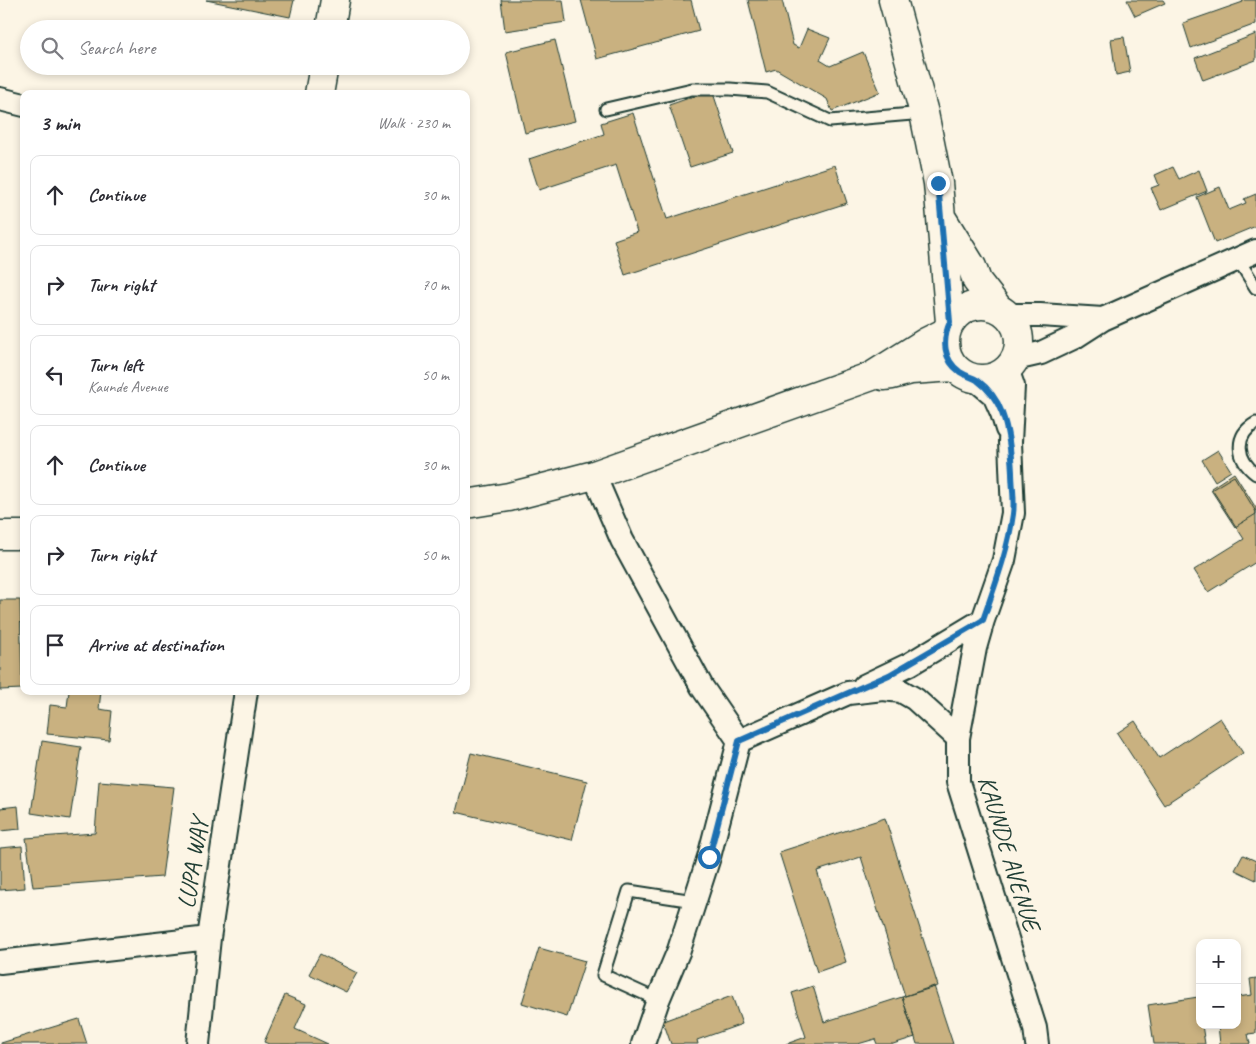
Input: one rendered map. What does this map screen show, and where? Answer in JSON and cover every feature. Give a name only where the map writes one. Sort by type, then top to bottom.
[{"type":"main road","points":[[332,20],[335,0]]},
{"type":"main road","points":[[893,0],[924,113],[938,183],[948,327],[944,344],[947,356],[965,373]]},
{"type":"main road","points":[[320,90],[322,75]]},
{"type":"main road","points":[[872,376],[892,375],[911,370],[965,373],[987,379],[998,376],[1011,364],[1019,348],[1019,336],[1015,324],[977,281],[972,266],[942,219]]},
{"type":"main road","points":[[470,503],[509,497],[594,475],[872,376],[948,327],[957,314],[966,308],[982,305],[1002,311]]},
{"type":"main road","points":[[0,535],[20,535]]},
{"type":"street","points":[[0,99],[20,104]]},
{"type":"street","points":[[1010,442],[1013,386],[1011,364],[1050,349],[1075,337],[1103,319],[1247,255]]},
{"type":"street","points":[[1002,311],[1103,319]]},
{"type":"street","points":[[965,373],[994,395],[1002,413],[1010,442]]},
{"type":"street","name":"KAUNDE AVENUE","points":[[1010,442],[1013,513],[1004,560],[975,648],[958,738],[958,782],[1032,1018],[1037,1044]]},
{"type":"street","points":[[594,475],[622,540],[702,687],[739,741],[709,857],[679,950],[642,1044]]},
{"type":"street","points":[[739,741],[889,675],[983,620]]},
{"type":"street","points":[[848,693],[884,689],[901,691],[914,699],[958,738]]},
{"type":"street","name":"LUPA WAY","points":[[198,1044],[209,938],[245,695]]},
{"type":"street","points":[[0,962],[209,938]]},
{"type":"lane","points":[[606,109],[692,89],[730,88],[767,92],[830,121],[924,113]]},
{"type":"lane","points":[[1247,255],[1256,288]]},
{"type":"lane","points":[[1256,423],[1250,426],[1243,436],[1240,446],[1241,458],[1247,468],[1256,474]]},
{"type":"lane","points":[[658,1000],[603,975],[629,891],[694,901]]},
{"type":"building","points":[[206,0],[294,0],[290,17]]},
{"type":"building","points":[[501,0],[563,0],[566,22],[505,31]]},
{"type":"building","points":[[581,0],[691,0],[699,31],[597,59]]},
{"type":"building","points":[[748,0],[782,0],[793,45],[799,48],[807,29],[830,38],[820,60],[830,66],[863,52],[880,92],[832,111],[827,99],[776,69],[766,72]]},
{"type":"building","points":[[1127,0],[1163,0],[1165,3],[1135,16]]},
{"type":"building","points":[[1242,0],[1256,0],[1256,24],[1191,48],[1183,23],[1243,2]]},
{"type":"building","points":[[1256,34],[1256,60],[1203,80],[1195,58]]},
{"type":"building","points":[[1124,37],[1130,72],[1116,75],[1111,39]]},
{"type":"building","points":[[555,40],[575,121],[525,133],[506,52]]},
{"type":"building","points":[[712,90],[733,153],[690,167],[669,105]]},
{"type":"building","points":[[633,113],[667,219],[835,165],[847,203],[625,275],[614,240],[637,232],[616,165],[539,190],[529,159],[604,134],[601,123]]},
{"type":"building","points":[[1173,167],[1179,179],[1199,170],[1207,191],[1161,210],[1151,188],[1159,185],[1155,175]]},
{"type":"building","points":[[1220,187],[1229,210],[1246,203],[1244,199],[1256,194],[1256,226],[1215,243],[1197,197]]},
{"type":"building","points":[[1218,450],[1231,471],[1215,481],[1202,460]]},
{"type":"building","points":[[1234,473],[1256,508],[1256,562],[1208,592],[1194,570],[1244,539],[1211,488]]},
{"type":"building","points":[[1234,476],[1256,512],[1256,514],[1235,527],[1211,490]]},
{"type":"building","points":[[0,600],[20,600],[20,689],[0,690]]},
{"type":"building","points":[[68,695],[101,695],[99,709],[112,711],[109,740],[47,734],[50,705],[67,707]]},
{"type":"building","points":[[1220,718],[1243,753],[1164,805],[1117,733],[1135,721],[1159,758]]},
{"type":"building","points":[[42,741],[81,747],[70,819],[31,813]]},
{"type":"building","points":[[471,753],[587,781],[572,840],[456,812]]},
{"type":"building","points":[[99,781],[174,787],[162,877],[33,887],[26,838],[95,833]]},
{"type":"building","points":[[18,806],[20,829],[0,831],[0,808]]},
{"type":"building","points":[[885,818],[938,986],[905,996],[861,857],[817,871],[846,962],[817,972],[779,852]]},
{"type":"building","points":[[22,846],[25,888],[0,890],[0,848]]},
{"type":"building","points":[[1243,855],[1256,861],[1256,880],[1235,870]]},
{"type":"building","points":[[539,948],[585,961],[567,1017],[522,1003]]},
{"type":"building","points":[[320,954],[357,973],[346,992],[309,974]]},
{"type":"building","points":[[1256,978],[1256,1033],[1248,1034],[1250,1044],[1220,1044],[1218,1029],[1241,1029],[1241,996],[1252,995],[1250,979]]},
{"type":"building","points":[[813,986],[824,1022],[902,997],[915,1037],[893,1044],[877,1044],[875,1039],[858,1044],[786,1044],[806,1037],[792,993]]},
{"type":"building","points":[[934,986],[953,1044],[917,1044],[902,997]]},
{"type":"building","points":[[285,995],[306,1004],[295,1029],[328,1044],[269,1044],[264,1042]]},
{"type":"building","points":[[732,996],[742,1024],[697,1040],[698,1044],[671,1044],[663,1021]]},
{"type":"building","points":[[1196,997],[1196,1029],[1203,1029],[1205,1044],[1154,1044],[1148,1005]]},
{"type":"building","points":[[79,1019],[87,1044],[1,1044],[1,1043]]},
{"type":"route","points":[[709,857],[739,741],[889,675],[983,620],[1004,560],[1013,513],[1010,442],[1002,413],[994,395],[975,379],[960,372],[954,367],[947,356],[944,344],[950,322],[938,183]]}]
